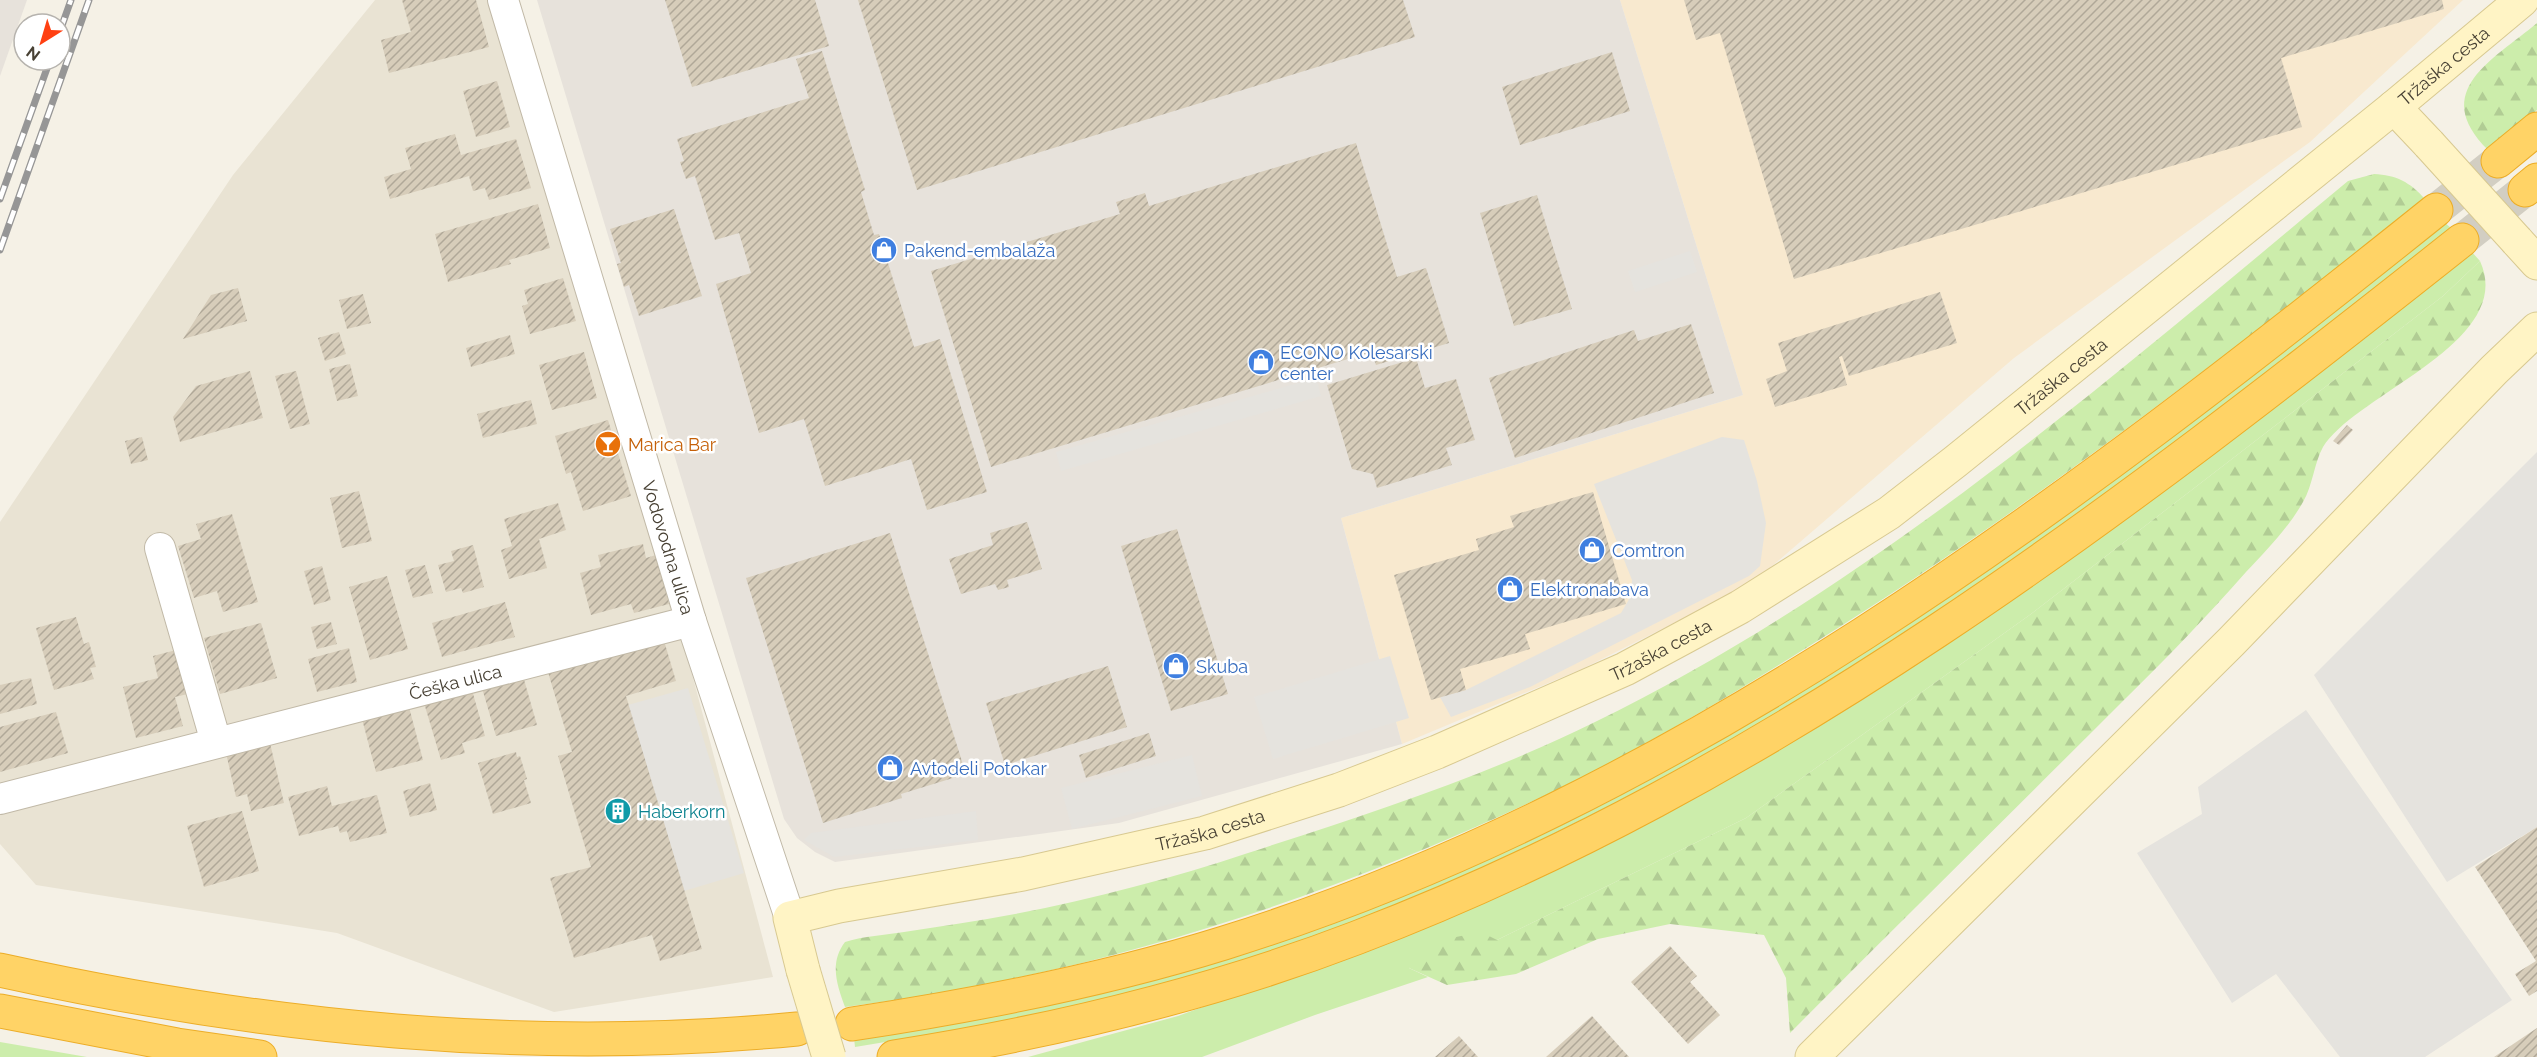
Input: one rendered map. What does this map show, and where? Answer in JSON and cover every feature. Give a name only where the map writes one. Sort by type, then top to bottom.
[{"type":"highway","points":[[2498,161],[2537,129]]},
{"type":"highway","points":[[852,1024],[999,1000],[1097,978],[1226,942],[1443,860],[1585,794],[1788,681],[1972,562],[2168,420],[2436,210]]},
{"type":"highway","points":[[894,1057],[1006,1038],[1103,1017],[1254,974],[1413,916],[1611,825],[1815,711],[2001,590],[2246,410],[2462,240]]},
{"type":"highway","points":[[0,970],[202,1009],[433,1036],[614,1040],[690,1038],[797,1029]]},
{"type":"highway","points":[[0,1011],[177,1045],[260,1057]]},
{"type":"street","name":"Vodovodna ulica","points":[[503,0],[691,621],[790,918],[829,1057]]},
{"type":"street","name":"Tržaška cesta","points":[[790,918],[839,906],[1023,874],[1205,832],[1339,790],[1437,752],[1625,669],[1740,607],[1889,513],[2394,107],[2522,0]]},
{"type":"street","name":"Tržaška cesta","points":[[2394,107],[2527,252]]},
{"type":"street","points":[[1812,1057],[2239,634],[2494,370],[2537,329]]},
{"type":"street","points":[[160,548],[216,742]]},
{"type":"street","name":"Češka ulica","points":[[0,799],[691,621]]},
{"type":"shaded area","points":[[0,0],[27,0],[23,12],[12,12],[12,42],[0,76]]},
{"type":"shaded area","points":[[375,0],[489,0],[666,577],[773,977],[554,1012],[337,933],[36,885],[0,844],[0,522],[233,175]]},
{"type":"shaded area","points":[[537,0],[1620,0],[1743,395],[1341,518],[1402,744],[1119,823],[835,862],[815,852],[797,838],[784,819]]},
{"type":"shaded area","points":[[1620,0],[2463,0],[2310,142],[2014,358],[1750,585],[1582,669],[1402,744],[1341,518],[1743,395]]},
{"type":"shaded area","points":[[1690,251],[1697,272],[1635,292],[1628,271]]},
{"type":"shaded area","points":[[1316,378],[1321,396],[1061,471],[1056,452]]},
{"type":"shaded area","points":[[1722,437],[1744,440],[1757,481],[1766,523],[1760,566],[1749,576],[1530,687],[1451,717],[1440,697],[1466,690],[1621,613],[1631,596],[1632,580],[1594,484]]},
{"type":"shaded area","points":[[2537,452],[2537,827],[2447,882],[2314,675]]},
{"type":"shaded area","points":[[1390,656],[1409,718],[1273,759],[1254,697]]},
{"type":"shaded area","points":[[688,688],[744,873],[684,891],[628,705]]},
{"type":"shaded area","points":[[2306,710],[2512,1000],[2425,1057],[2340,1057],[2276,974],[2232,1003],[2137,853],[2202,814],[2198,787]]},
{"type":"shaded area","points":[[1192,755],[1202,796],[1072,829],[1061,788]]},
{"type":"shaded area","points":[[976,811],[978,840],[834,857],[804,840],[811,833]]},
{"type":"green space","points":[[2537,23],[2537,110],[2488,150],[2471,129],[2465,110],[2466,94],[2474,78],[2487,64]]},
{"type":"green space","points":[[2374,174],[2402,180],[2425,199],[2200,374],[1970,541],[1811,645],[1641,746],[1535,800],[1452,837],[1368,872],[1198,931],[1024,976],[845,1007],[837,982],[836,966],[840,950],[845,942],[1074,902],[1220,862],[1467,778],[1595,722],[1698,668],[1797,608],[1894,543],[2079,403],[2348,181]]},
{"type":"green space","points":[[2444,222],[2451,228],[2180,439],[2042,540],[1900,636],[1754,726],[1605,808],[1451,882],[1291,945],[1238,963],[1075,1006],[855,1047],[854,1038],[944,1025],[1564,820]]},
{"type":"green space","points":[[2470,250],[2480,261],[2443,296],[2031,614],[1746,818],[1497,940],[1409,968],[1428,977],[1315,1015],[1202,1057],[1028,1057],[1178,1016],[1464,912],[1591,851],[1693,798],[1798,738],[1900,675],[2051,567]]},
{"type":"green space","points":[[2480,261],[2485,290],[2476,317],[2456,341],[2341,427],[2323,447],[2303,502],[2291,521],[2202,621],[1790,1033],[1786,978],[1764,935],[1670,924],[1598,939],[1516,974],[1447,985],[1409,968],[1431,942],[1481,932],[1497,940],[1746,818],[2031,614],[2443,296]]},
{"type":"green space","points":[[0,1042],[87,1057],[0,1057]]},
{"type":"building","points":[[402,0],[476,0],[489,47],[389,73],[381,40],[411,32]]},
{"type":"building","points":[[665,0],[815,0],[829,46],[692,87]]},
{"type":"building","points":[[858,0],[1403,0],[1415,37],[917,190]]},
{"type":"building","points":[[1684,0],[2442,0],[2444,9],[2281,58],[2302,127],[1794,279],[1720,33],[1696,40]]},
{"type":"building","points":[[822,51],[865,190],[861,192],[874,235],[879,234],[914,347],[940,339],[987,492],[927,510],[911,459],[825,486],[804,419],[759,433],[716,284],[751,273],[739,233],[715,240],[695,176],[686,179],[680,162],[684,161],[677,139],[809,98],[796,59]]},
{"type":"building","points":[[1612,52],[1630,111],[1520,145],[1502,87]]},
{"type":"building","points":[[497,81],[510,127],[476,137],[463,91]]},
{"type":"building","points":[[455,134],[461,155],[516,139],[531,188],[489,200],[485,188],[473,191],[469,176],[390,199],[384,177],[411,169],[405,148]]},
{"type":"building","points":[[1356,143],[1397,277],[1426,268],[1449,343],[1376,365],[1371,352],[991,467],[931,271],[1120,214],[1116,202],[1145,193],[1149,206]]},
{"type":"building","points":[[1537,195],[1572,309],[1514,326],[1480,213]]},
{"type":"building","points":[[538,204],[550,248],[509,260],[511,264],[448,282],[435,234]]},
{"type":"building","points":[[674,209],[702,296],[639,316],[629,285],[624,287],[617,264],[621,263],[610,229]]},
{"type":"building","points":[[563,278],[576,321],[530,334],[522,306],[528,304],[524,290]]},
{"type":"building","points":[[238,288],[247,321],[183,339],[211,295]]},
{"type":"building","points":[[1940,292],[1957,343],[1849,376],[1842,356],[1839,357],[1847,385],[1775,407],[1766,379],[1787,371],[1778,343]]},
{"type":"building","points":[[363,294],[371,323],[347,329],[339,300]]},
{"type":"building","points":[[1691,324],[1714,393],[1515,458],[1489,378],[1634,330],[1638,341]]},
{"type":"building","points":[[339,332],[346,354],[325,361],[318,338]]},
{"type":"building","points":[[510,335],[515,354],[471,367],[466,348]]},
{"type":"building","points":[[584,352],[597,398],[552,410],[539,365]]},
{"type":"building","points":[[1416,358],[1425,388],[1456,379],[1475,440],[1446,448],[1452,465],[1377,488],[1373,474],[1352,469],[1327,385]]},
{"type":"building","points":[[350,364],[358,396],[337,401],[329,369]]},
{"type":"building","points":[[250,371],[263,418],[180,442],[173,417],[196,386]]},
{"type":"building","points":[[296,371],[310,424],[290,429],[275,376]]},
{"type":"building","points":[[531,400],[537,424],[483,438],[477,414]]},
{"type":"building","points":[[608,420],[631,496],[583,511],[571,472],[566,474],[555,436]]},
{"type":"building","points":[[2347,425],[2353,430],[2339,445],[2333,441]]},
{"type":"building","points":[[142,437],[148,460],[131,464],[125,441]]},
{"type":"building","points":[[359,491],[372,541],[342,548],[330,498]]},
{"type":"building","name":"Elektronabava","points":[[1593,492],[1626,604],[1525,634],[1530,649],[1460,669],[1466,690],[1431,700],[1394,575],[1479,550],[1476,539],[1514,527],[1510,516]]},
{"type":"building","points":[[558,503],[566,530],[539,539],[547,568],[509,579],[501,550],[512,546],[504,519]]},
{"type":"building","points":[[232,514],[258,602],[223,612],[217,591],[194,598],[178,546],[201,539],[196,524]]},
{"type":"building","points":[[1027,522],[1042,569],[1007,580],[1009,587],[998,590],[995,584],[961,594],[949,559],[993,545],[990,533]]},
{"type":"building","points":[[1177,529],[1228,694],[1171,711],[1121,546]]},
{"type":"building","points":[[890,533],[966,774],[901,794],[902,798],[823,823],[746,578]]},
{"type":"building","points":[[643,544],[646,558],[656,555],[669,604],[634,613],[631,604],[591,615],[580,573],[601,567],[598,555]]},
{"type":"building","points":[[473,545],[484,587],[463,593],[461,588],[446,592],[438,565],[454,561],[451,551]]},
{"type":"building","points":[[425,565],[433,593],[413,598],[405,570]]},
{"type":"building","points":[[322,566],[331,600],[314,605],[304,571]]},
{"type":"building","points":[[387,576],[408,649],[370,660],[349,587]]},
{"type":"building","points":[[505,602],[515,637],[442,657],[432,623]]},
{"type":"building","points":[[76,617],[84,644],[89,642],[96,667],[90,668],[94,679],[54,690],[36,628]]},
{"type":"building","points":[[331,622],[337,644],[317,649],[311,627]]},
{"type":"building","points":[[261,623],[277,678],[220,694],[204,638]]},
{"type":"building","name":"Haberkorn","points":[[662,634],[676,681],[626,696],[702,949],[660,961],[652,935],[574,958],[550,878],[591,867],[558,756],[572,752],[547,669]]},
{"type":"building","points":[[349,648],[357,682],[317,692],[308,659]]},
{"type":"building","points":[[180,649],[192,693],[175,697],[183,726],[136,738],[123,687],[158,678],[153,656]]},
{"type":"building","points":[[1108,666],[1127,727],[1005,765],[986,703]]},
{"type":"building","points":[[523,676],[537,725],[496,736],[482,688]]},
{"type":"building","points":[[31,678],[37,704],[0,714],[0,685]]},
{"type":"building","points":[[472,690],[485,736],[462,743],[465,753],[441,760],[424,703]]},
{"type":"building","points":[[409,707],[423,760],[376,772],[362,719]]},
{"type":"building","points":[[56,712],[68,753],[0,772],[0,727]]},
{"type":"building","points":[[1149,733],[1156,756],[1086,778],[1079,755]]},
{"type":"building","points":[[270,743],[284,803],[251,811],[247,794],[236,797],[226,753]]},
{"type":"building","points":[[516,752],[517,757],[520,756],[527,779],[524,780],[531,803],[493,814],[478,763]]},
{"type":"building","points":[[430,783],[437,810],[410,817],[403,791]]},
{"type":"building","points":[[327,786],[332,806],[377,795],[387,833],[350,842],[347,831],[340,833],[338,826],[299,836],[288,797]]},
{"type":"building","points":[[242,811],[259,871],[204,887],[187,826]]},
{"type":"building","points":[[2537,827],[2537,991],[2529,996],[2515,974],[2536,961],[2475,867]]},
{"type":"building","points":[[1670,946],[1697,976],[1690,982],[1720,1015],[1688,1044],[1631,982]]},
{"type":"building","points":[[1592,1016],[1629,1057],[1546,1057]]},
{"type":"building","points":[[2537,1028],[2537,1057],[2494,1057]]},
{"type":"building","points":[[1459,1036],[1478,1057],[1435,1057]]},
{"type":"tunnel","points":[[2436,210],[2498,161]]},
{"type":"tunnel","points":[[2462,240],[2525,190]]},
{"type":"railway","points":[[67,12],[71,0]]},
{"type":"railway","points":[[0,250],[89,0]]},
{"type":"railway","points":[[0,199],[46,72]]},
{"type":"place","name":"Pakend-embalaža","points":[[884,250]]},
{"type":"place","name":"ECONO Kolesarski center","points":[[1261,362]]},
{"type":"place","name":"Marica Bar","points":[[608,444]]},
{"type":"place","name":"Comtron","points":[[1592,550]]},
{"type":"place","name":"Elektronabava","points":[[1510,589]]},
{"type":"place","name":"Skuba","points":[[1176,666]]},
{"type":"place","name":"Avtodeli Potokar","points":[[890,768]]},
{"type":"place","name":"Haberkorn","points":[[618,811]]}]
